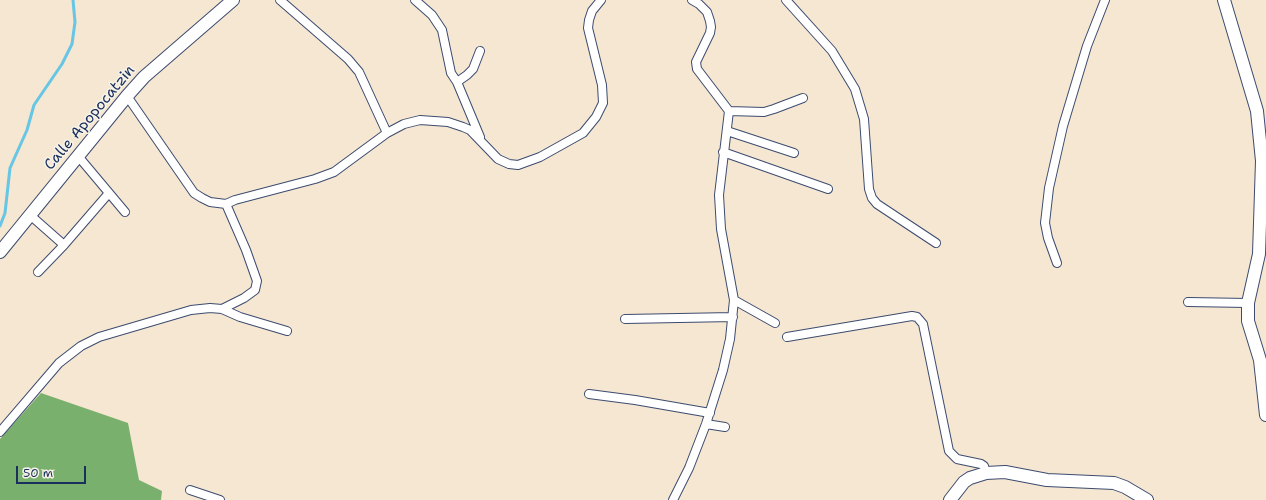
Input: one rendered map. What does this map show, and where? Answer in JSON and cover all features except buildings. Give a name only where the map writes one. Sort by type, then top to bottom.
[{"type":"main road","name":"Calle Apopocatzin","points":[[0,252],[126,96],[144,77],[233,0]]},
{"type":"main road","points":[[1224,0],[1257,111],[1262,161],[1260,254],[1248,303],[1248,321],[1260,360],[1266,415]]},
{"type":"main road","points":[[950,500],[967,480],[986,473],[1005,472],[1047,480],[1114,483],[1125,487],[1147,500]]},
{"type":"street","points":[[280,0],[348,59],[359,72],[387,133]]},
{"type":"street","points":[[415,0],[432,15],[442,30],[449,66],[482,142]]},
{"type":"street","points":[[126,96],[194,193],[210,202],[226,204],[235,200],[315,179],[334,172],[387,133],[404,124],[420,120],[448,122],[470,130],[498,159],[509,164],[518,165],[540,157],[583,133],[596,117],[603,103],[602,85],[588,28],[592,11],[601,0]]},
{"type":"street","points":[[673,500],[689,468],[706,424],[723,370],[730,339],[734,300],[721,229],[718,195],[729,111],[697,69],[696,62],[710,33],[711,27],[706,12],[699,4],[692,0]]},
{"type":"street","points":[[786,0],[832,51],[856,89],[864,119],[869,189],[872,198],[877,204],[936,243]]},
{"type":"street","points":[[1057,263],[1048,238],[1045,223],[1049,188],[1063,126],[1087,46],[1105,0]]},
{"type":"street","points":[[456,82],[473,69],[480,51]]},
{"type":"street","points":[[729,111],[764,112],[802,98]]},
{"type":"street","points":[[727,131],[794,153]]},
{"type":"street","points":[[724,152],[828,189]]},
{"type":"street","points":[[78,156],[125,212]]},
{"type":"street","points":[[38,272],[64,246],[109,193]]},
{"type":"street","points":[[222,309],[244,298],[255,290],[257,281],[246,250],[226,204]]},
{"type":"street","points":[[30,215],[64,246]]},
{"type":"street","points":[[734,300],[775,323]]},
{"type":"street","points":[[1188,302],[1248,303]]},
{"type":"street","points":[[0,432],[59,363],[81,346],[99,337],[191,310],[210,308],[222,309],[240,317],[287,331]]},
{"type":"street","points":[[625,319],[733,316]]},
{"type":"street","points":[[787,337],[912,316],[917,317],[923,324],[949,451],[957,459],[981,464],[984,466],[986,473]]},
{"type":"street","points":[[589,394],[710,412]]},
{"type":"street","points":[[706,424],[725,427]]},
{"type":"street","points":[[190,490],[220,500]]},
{"type":"green space","points":[[41,393],[128,423],[139,480],[162,491],[161,500],[0,500],[0,439]]},
{"type":"waterway","points":[[0,226],[5,213],[10,168],[27,130],[34,105],[62,64],[72,44],[75,22],[73,0]]}]
